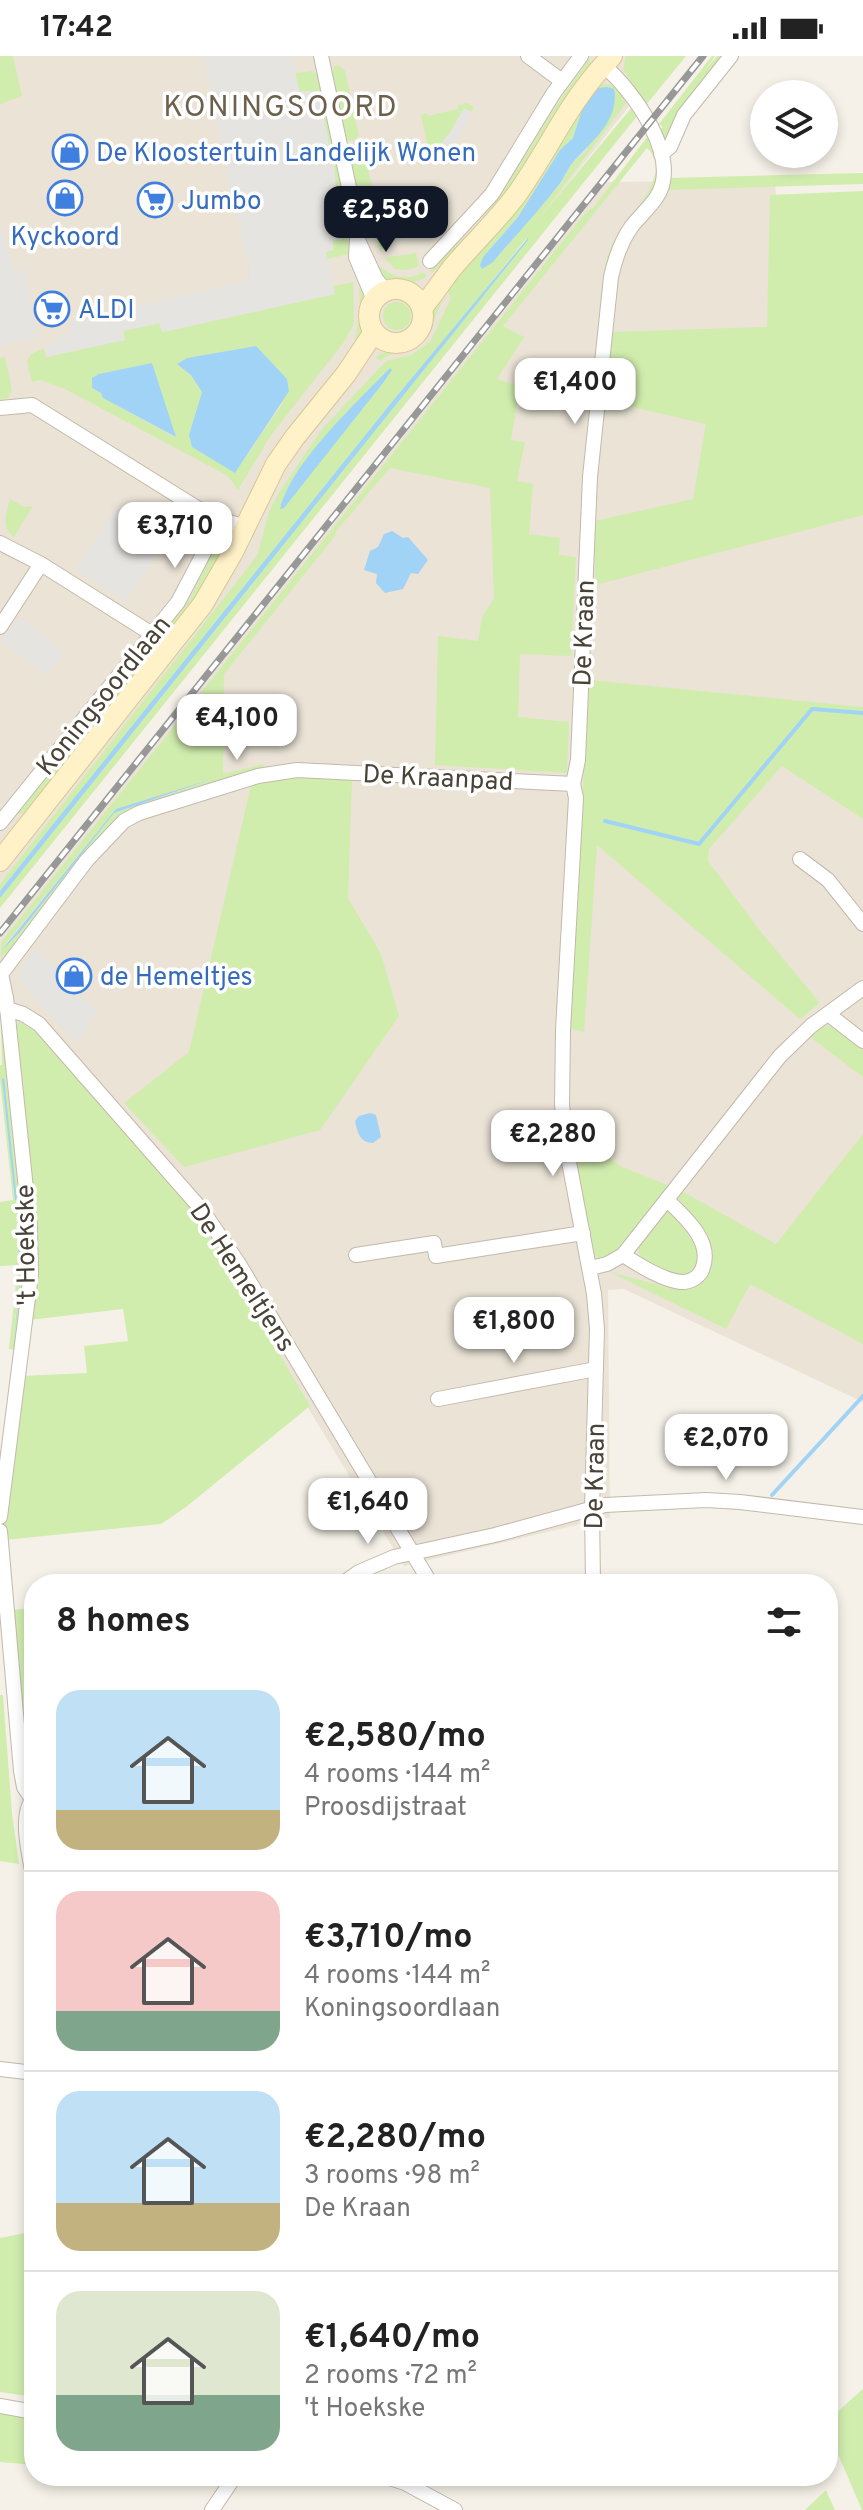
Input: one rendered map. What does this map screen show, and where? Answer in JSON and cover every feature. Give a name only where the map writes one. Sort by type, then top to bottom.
[{"type":"street","points":[[321,56],[357,238],[380,295]]},
{"type":"street","points":[[528,56],[562,81]]},
{"type":"street","points":[[430,261],[492,194],[562,81],[581,56]]},
{"type":"street","points":[[661,154],[670,147],[684,115],[731,56]]},
{"type":"street","points":[[416,300],[399,289],[380,295],[369,310],[369,322],[380,337],[407,341],[415,336],[421,328],[416,300],[433,277],[451,269],[493,226],[519,191],[575,99],[608,60]]},
{"type":"street","name":"De Kraan","points":[[593,1574],[597,1329],[590,1268],[569,1162],[562,1105],[563,1030],[576,811],[573,784],[578,760],[590,477],[611,277],[623,242],[662,188],[665,174],[661,154],[636,99],[608,60]]},
{"type":"street","name":"Koningsoordlaan","points":[[0,861],[203,604],[276,464],[346,374],[365,363],[380,337]]},
{"type":"street","points":[[0,408],[32,405],[210,516],[245,527]]},
{"type":"street","name":"Koningsoordlaan","points":[[2,815],[188,587],[221,520]]},
{"type":"street","points":[[0,543],[41,564],[152,634]]},
{"type":"street","points":[[0,627],[41,564]]},
{"type":"street","name":"De Kraanpad","points":[[1,974],[105,839],[124,821],[156,807],[258,776],[297,770],[573,784]]},
{"type":"street","points":[[2,815],[24,829]]},
{"type":"street","points":[[800,859],[828,880],[863,924]]},
{"type":"street","name":"'t Hoekske","points":[[0,1517],[31,1274],[30,1227],[1,974]]},
{"type":"street","points":[[590,1268],[607,1264],[623,1255],[780,1056],[863,988]]},
{"type":"street","name":"De Hemeltjens","points":[[7,1009],[39,1024],[202,1210],[239,1264],[425,1574]]},
{"type":"street","points":[[828,1014],[863,1041]]},
{"type":"street","points":[[623,1255],[680,1282],[698,1276],[703,1268],[705,1250],[692,1224],[667,1200]]},
{"type":"street","points":[[356,1255],[434,1243],[436,1256],[583,1233]]},
{"type":"street","points":[[438,1399],[596,1369]]},
{"type":"street","points":[[359,1574],[374,1565],[413,1554],[605,1505],[706,1500],[775,1505],[863,1517]]},
{"type":"street","points":[[0,1531],[24,1787]]},
{"type":"street","points":[[0,2069],[24,2072]]},
{"type":"street","points":[[0,2406],[24,2410]]},
{"type":"street","points":[[212,2510],[228,2486]]},
{"type":"street","points":[[411,2486],[455,2510]]},
{"type":"shaded area","points":[[0,56],[669,56],[0,900]]},
{"type":"shaded area","points":[[203,56],[292,56],[299,91],[318,91],[334,167],[342,239],[332,241],[333,250],[326,252],[335,294],[162,332],[159,323],[123,331],[125,340],[46,357],[44,348],[71,330],[70,321],[248,281],[249,268],[229,188],[224,150]]},
{"type":"shaded area","points":[[464,108],[472,112],[459,137],[440,160],[433,154]]},
{"type":"shaded area","points":[[775,180],[793,523],[863,504],[863,1402],[624,1289],[608,1290],[610,1517],[404,1566],[225,1271],[0,1013],[0,939],[607,182]]},
{"type":"shaded area","points":[[0,231],[14,270],[24,269],[38,337],[0,346]]},
{"type":"shaded area","points":[[115,508],[166,540],[126,601],[76,569]]},
{"type":"shaded area","points":[[20,617],[64,653],[45,676],[1,640]]},
{"type":"shaded area","points":[[37,949],[98,1013],[76,1043],[21,982],[22,967]]},
{"type":"green space","points":[[0,56],[13,56],[22,96],[0,104]]},
{"type":"green space","points":[[626,56],[686,56],[646,105],[623,69]]},
{"type":"green space","points":[[715,56],[705,70],[717,56],[726,56],[668,142],[661,141],[659,131],[663,127],[659,124]]},
{"type":"green space","points":[[586,58],[593,64],[521,176],[479,228],[431,273],[430,266],[447,247],[451,250],[473,229],[508,184],[586,64],[583,61]]},
{"type":"green space","points":[[338,65],[345,71],[359,136],[352,141],[347,140],[332,74],[334,66]]},
{"type":"green space","points":[[312,71],[319,76],[336,145],[320,149],[317,91],[299,91],[295,73]]},
{"type":"green space","points":[[595,86],[614,86],[629,99],[538,220],[633,106],[638,115],[0,908],[0,898],[29,861],[527,240],[0,891],[0,884],[253,561],[278,494],[322,429],[386,361],[411,355],[430,342],[451,298],[446,288],[514,212]],"holes":[[[598,88],[587,150],[572,163],[561,183],[493,262],[482,268],[483,257],[518,217],[560,150],[573,138],[582,110]]]},
{"type":"green space","points":[[467,103],[473,107],[472,112],[464,109],[433,154],[440,160],[434,164],[421,115],[458,109],[458,105]]},
{"type":"green space","points":[[648,136],[657,161],[656,183],[602,309],[599,310],[603,278],[611,247],[644,198],[655,172],[654,159],[647,148],[503,326],[524,337],[497,379],[520,386],[511,440],[525,442],[517,481],[533,484],[529,534],[560,538],[559,555],[576,557],[571,656],[520,654],[518,717],[569,722],[567,773],[435,765],[438,636],[478,641],[482,617],[494,598],[490,488],[390,468],[336,531],[224,674],[223,774],[267,763],[263,765],[264,770],[144,807],[10,952],[0,957],[2,941],[587,211],[593,208]],"holes":[[[216,778],[114,813],[18,932],[2,948],[116,809]]]},
{"type":"green space","points":[[362,144],[386,247],[381,251],[359,202],[348,147]]},
{"type":"green space","points":[[336,148],[349,254],[248,276],[249,268],[333,250],[334,167],[332,158],[321,151]]},
{"type":"green space","points":[[863,173],[863,184],[668,190],[670,178]]},
{"type":"green space","points":[[863,191],[863,515],[595,585],[595,521],[693,499],[706,424],[606,401],[613,332],[767,327],[770,195]]},
{"type":"green space","points":[[416,253],[419,266],[408,270],[395,269],[384,258]]},
{"type":"green space","points":[[378,265],[400,277],[423,272],[427,276],[399,284],[386,279],[375,267]]},
{"type":"green space","points":[[353,282],[354,324],[344,342],[271,435],[238,490],[228,476],[65,389],[40,380],[32,382],[27,362],[31,354],[44,348],[46,357],[124,340],[123,331],[160,323],[163,332],[335,294],[333,286]],"holes":[[[256,346],[282,404],[235,473],[204,452],[189,435],[202,392],[191,375],[177,364],[187,358]],[[152,363],[174,437],[103,398],[92,378]]]},
{"type":"green space","points":[[359,283],[367,304],[359,342],[355,339],[360,314]]},
{"type":"green space","points":[[442,292],[445,295],[423,339],[410,349],[380,361],[376,357],[417,339]]},
{"type":"green space","points":[[397,302],[407,306],[411,316],[407,326],[397,330],[387,326],[383,316],[387,306]]},
{"type":"green space","points":[[5,357],[12,390],[8,398],[0,400],[0,358]]},
{"type":"green space","points":[[10,499],[24,507],[33,506],[14,537],[6,524]]},
{"type":"green space","points":[[224,528],[233,535],[206,587],[30,811],[18,814],[15,811],[20,805],[23,807],[190,599]]},
{"type":"green space","points":[[590,680],[863,707],[863,819],[782,766],[709,849],[708,861],[820,1003],[800,1019],[597,845],[584,1032],[567,1028]]},
{"type":"green space","points":[[289,778],[352,779],[348,898],[381,954],[399,1016],[320,1130],[184,1167],[124,1103],[189,1052],[251,786]]},
{"type":"green space","points":[[0,995],[27,1251],[17,1350],[9,1349],[18,1265],[0,1266],[0,1202],[13,1200],[0,1080]],"holes":[[[18,1211],[22,1268],[12,1348],[20,1278]]]},
{"type":"green space","points":[[16,1023],[30,1027],[163,1169],[212,1240],[310,1406],[161,1524],[5,1540],[4,1514],[21,1376],[87,1373],[84,1346],[128,1341],[123,1309],[29,1320]]},
{"type":"green space","points":[[828,1026],[837,1028],[863,1050],[863,1077],[809,1036]]},
{"type":"green space","points":[[863,1134],[863,1344],[750,1284],[726,1329],[610,1272],[674,1289],[701,1285],[713,1259],[712,1248],[703,1228],[677,1197],[682,1191],[776,1244]]},
{"type":"green space","points":[[570,1135],[622,1167],[670,1186],[630,1237],[601,1260],[592,1254]]},
{"type":"green space","points":[[666,1210],[670,1210],[699,1250],[697,1268],[687,1275],[663,1271],[645,1262],[639,1254],[639,1246]]},
{"type":"green space","points":[[24,1609],[22,1722],[11,1610]]},
{"type":"green space","points":[[0,1695],[3,1695],[19,1864],[0,1861]]},
{"type":"green space","points":[[24,2233],[24,2396],[0,2392],[0,2238]]},
{"type":"green space","points":[[863,2389],[863,2510],[838,2454],[838,2411]]},
{"type":"green space","points":[[0,2411],[24,2415],[24,2464],[0,2462]]},
{"type":"green space","points":[[826,2490],[835,2510],[805,2510]]},
{"type":"water","points":[[598,88],[614,89],[615,100],[603,129],[574,161],[533,216],[493,262],[482,269],[483,257],[518,217],[560,150],[573,138],[582,110]]},
{"type":"water","points":[[528,238],[0,898],[0,891],[51,827],[392,402]]},
{"type":"water","points":[[256,346],[287,379],[289,391],[235,473],[192,447],[189,435],[202,392],[191,375],[177,364],[187,358]]},
{"type":"water","points":[[152,363],[176,437],[103,398],[92,388],[92,378],[99,374]]},
{"type":"water","points":[[390,368],[392,370],[383,383],[284,508],[280,509],[297,472],[311,453]]},
{"type":"water","points":[[392,531],[403,538],[408,537],[428,560],[418,574],[411,573],[403,589],[385,593],[376,583],[377,574],[364,570],[370,551],[378,547],[384,534]]},
{"type":"water","points":[[215,778],[114,813],[19,933],[2,950],[116,809]]},
{"type":"water","points":[[4,1078],[17,1200],[2,1079]]},
{"type":"water","points":[[376,1115],[381,1137],[373,1143],[362,1139],[355,1121],[359,1116]]},
{"type":"water","points":[[17,1211],[22,1268],[13,1348],[20,1278]]},
{"type":"waterway","points":[[605,821],[699,844],[812,709],[863,713]]},
{"type":"waterway","points":[[772,1495],[863,1396]]},
{"type":"railway","points":[[0,933],[703,56]]},
{"type":"place","name":"De Kloostertuin Landelijk Wonen","points":[[70,152]]},
{"type":"place","name":"Kyckoord","points":[[65,198]]},
{"type":"place","name":"Jumbo","points":[[155,200]]},
{"type":"place","name":"ALDI","points":[[52,309]]},
{"type":"place","name":"de Hemeltjes","points":[[74,976]]},
{"type":"district","name":"KONINGSOORD","points":[[281,106]]}]
